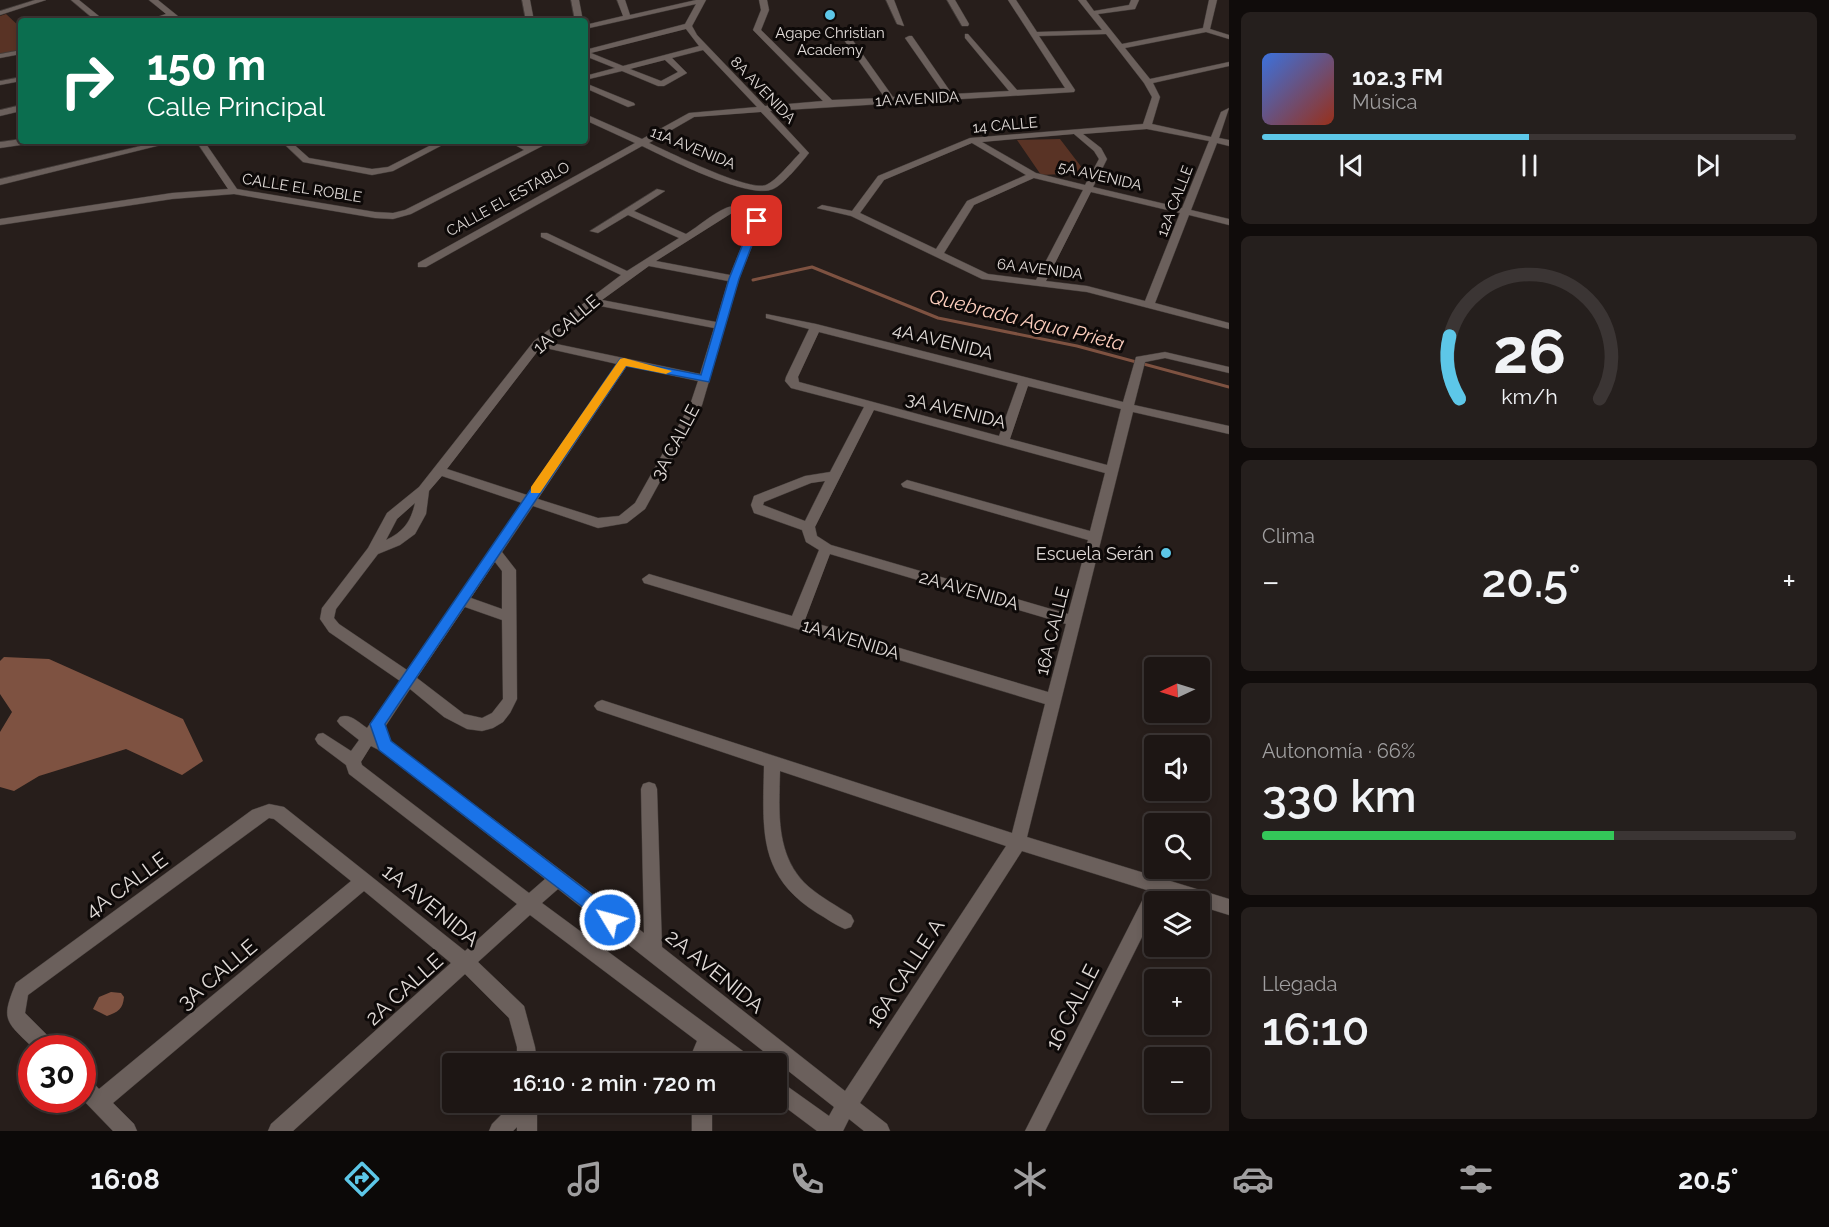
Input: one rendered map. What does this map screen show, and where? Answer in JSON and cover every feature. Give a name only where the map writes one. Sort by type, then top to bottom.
[{"type":"street","points":[[0,13],[12,13],[42,0]]},
{"type":"street","points":[[75,0],[96,18]]},
{"type":"street","points":[[153,0],[176,18]]},
{"type":"street","points":[[526,0],[529,18]]},
{"type":"street","points":[[575,0],[578,18]]},
{"type":"street","points":[[621,0],[627,18]]},
{"type":"street","points":[[588,26],[627,18],[670,3],[702,0]]},
{"type":"street","points":[[588,51],[688,26],[702,0]]},
{"type":"street","points":[[763,0],[765,10],[757,30],[830,104]]},
{"type":"street","points":[[890,0],[902,24]]},
{"type":"street","points":[[951,0],[965,24]]},
{"type":"street","points":[[1012,0],[1034,34],[1106,32]]},
{"type":"street","points":[[1083,0],[1106,32],[1148,82],[1156,97],[1147,126],[1229,143]]},
{"type":"street","points":[[1093,13],[1132,7],[1135,0]]},
{"type":"street","points":[[1206,30],[1213,0]]},
{"type":"street","points":[[160,18],[171,15]]},
{"type":"street","name":"8A AVENIDA","points":[[688,26],[704,47],[804,153],[786,173],[766,189]]},
{"type":"street","points":[[841,30],[891,100]]},
{"type":"street","points":[[1120,47],[1206,30],[1229,37]]},
{"type":"street","name":"1A AVENIDA","points":[[762,108],[1071,90],[1034,34]]},
{"type":"street","points":[[968,36],[1016,94]]},
{"type":"street","points":[[909,38],[951,98]]},
{"type":"street","points":[[588,77],[704,47]]},
{"type":"street","points":[[0,56],[18,53]]},
{"type":"street","points":[[588,53],[661,84],[683,73],[667,57]]},
{"type":"street","points":[[1148,82],[1229,64]]},
{"type":"street","points":[[0,83],[18,80]]},
{"type":"street","points":[[588,86],[631,105]]},
{"type":"street","name":"CALLE EL ESTABLO","points":[[422,265],[692,115],[762,108]]},
{"type":"street","points":[[0,113],[18,109]]},
{"type":"street","name":"12A CALLE","points":[[1149,305],[1225,112],[1229,111]]},
{"type":"street","name":"11A AVENIDA","points":[[588,123],[599,130],[611,130],[717,177],[766,189]]},
{"type":"street","name":"14 CALLE","points":[[854,213],[881,178],[973,140],[1147,126]]},
{"type":"street","points":[[1040,282],[1090,188],[1102,159],[1098,150],[1077,132]]},
{"type":"street","points":[[0,144],[4,139],[18,136]]},
{"type":"street","name":"5A AVENIDA","points":[[973,140],[1033,175],[1229,222]]},
{"type":"street","points":[[0,144],[18,142]]},
{"type":"street","points":[[0,182],[160,144]]},
{"type":"street","points":[[202,144],[234,191]]},
{"type":"street","points":[[288,144],[306,160],[372,172],[390,169],[440,144]]},
{"type":"street","points":[[518,144],[529,150]]},
{"type":"street","name":"CALLE EL ROBLE","points":[[0,222],[172,196],[234,191],[393,216],[408,212],[542,144]]},
{"type":"street","points":[[938,254],[970,203],[1033,175]]},
{"type":"street","points":[[595,231],[660,191]]},
{"type":"street","name":"6A AVENIDA","points":[[822,208],[854,213],[986,277],[1087,289],[1229,326]]},
{"type":"street","name":"1A CALLE","points":[[407,678],[334,628],[327,619],[329,608],[374,551],[392,516],[423,490],[538,343],[628,275],[730,210],[749,211]]},
{"type":"street","points":[[627,211],[687,238]]},
{"type":"street","name":"3A CALLE","points":[[529,500],[598,523],[613,523],[633,514],[640,506],[696,405],[734,279],[757,221],[756,216],[749,211]]},
{"type":"street","points":[[544,235],[628,275]]},
{"type":"street","points":[[649,263],[734,279]]},
{"type":"street","points":[[592,302],[720,326]]},
{"type":"street","name":"4A AVENIDA","points":[[770,316],[1106,402],[1229,430]]},
{"type":"street","name":"3A AVENIDA","points":[[816,327],[792,377],[793,384],[870,407],[1111,470]]},
{"type":"street","points":[[538,343],[705,379]]},
{"type":"street","name":"16A CALLE","points":[[1018,842],[1137,366],[1165,355],[1229,370]]},
{"type":"street","points":[[353,761],[407,678],[624,362]]},
{"type":"street","points":[[1004,441],[1024,381]]},
{"type":"street","points":[[797,623],[826,548],[811,539],[808,527],[870,407]]},
{"type":"street","points":[[439,471],[529,500]]},
{"type":"street","points":[[808,527],[759,510],[757,505],[759,499],[809,479],[833,476]]},
{"type":"street","points":[[906,484],[1094,537]]},
{"type":"street","name":"1A CALLE","points":[[374,551],[400,540],[415,526],[422,509],[423,490]]},
{"type":"street","name":"2A AVENIDA","points":[[826,548],[1073,621]]},
{"type":"street","points":[[407,678],[461,721],[477,725],[492,722],[505,713],[510,699],[509,570],[494,552]]},
{"type":"street","name":"1A AVENIDA","points":[[649,579],[1054,700]]},
{"type":"street","points":[[460,600],[510,617]]},
{"type":"street","points":[[602,706],[1018,842],[1229,907]]},
{"type":"street","name":"2A AVENIDA","points":[[345,721],[368,738],[384,745],[880,1131]]},
{"type":"street","points":[[377,724],[384,745]]},
{"type":"street","points":[[323,739],[353,761],[355,769],[531,905],[730,1053]]},
{"type":"street","points":[[772,761],[772,830],[775,855],[787,877],[801,892],[845,921]]},
{"type":"street","points":[[649,789],[653,953]]},
{"type":"street","name":"1A AVENIDA","points":[[269,811],[278,812],[466,963],[517,1013],[526,1053]]},
{"type":"street","name":"4A CALLE","points":[[33,1035],[15,1017],[16,1003],[22,989],[258,816],[269,811]]},
{"type":"street","name":"16A CALLE A","points":[[832,1130],[846,1105],[1018,842]]},
{"type":"street","name":"2A CALLE","points":[[278,1131],[531,905],[557,879]]},
{"type":"street","name":"3A CALLE","points":[[99,1102],[363,881]]},
{"type":"street","name":"16 CALLE","points":[[1035,1131],[1144,915]]},
{"type":"street","points":[[701,1053],[709,1037]]},
{"type":"street","points":[[787,1096],[832,1130]]},
{"type":"street","points":[[96,1099],[127,1131]]},
{"type":"street","points":[[500,1131],[517,1113]]},
{"type":"street","points":[[527,1113],[527,1131]]},
{"type":"street","points":[[702,1113],[702,1131]]},
{"type":"shaded area","points":[[6,14],[18,25],[18,51],[0,54],[0,16]]},
{"type":"shaded area","points":[[1060,139],[1086,173],[1041,175],[1017,140]]},
{"type":"shaded area","points":[[4,657],[49,659],[183,719],[203,761],[182,775],[126,749],[39,776],[14,791],[0,787],[0,732],[12,712],[0,694],[0,661]]},
{"type":"shaded area","points":[[111,992],[121,993],[124,997],[119,1009],[107,1016],[93,1009],[99,997]]},
{"type":"waterway","name":"Quebrada Agua Prieta","points":[[753,280],[812,267],[938,318],[1077,346],[1229,387]]},
{"type":"slow traffic","points":[[536,490],[624,362],[666,371]]},
{"type":"place","name":"Agape Christian Academy","points":[[830,15]]},
{"type":"place","name":"Escuela Serán","points":[[1166,553]]},
{"type":"route","points":[[610,920],[384,745],[377,724],[624,362],[705,379],[734,279],[757,221]]}]
